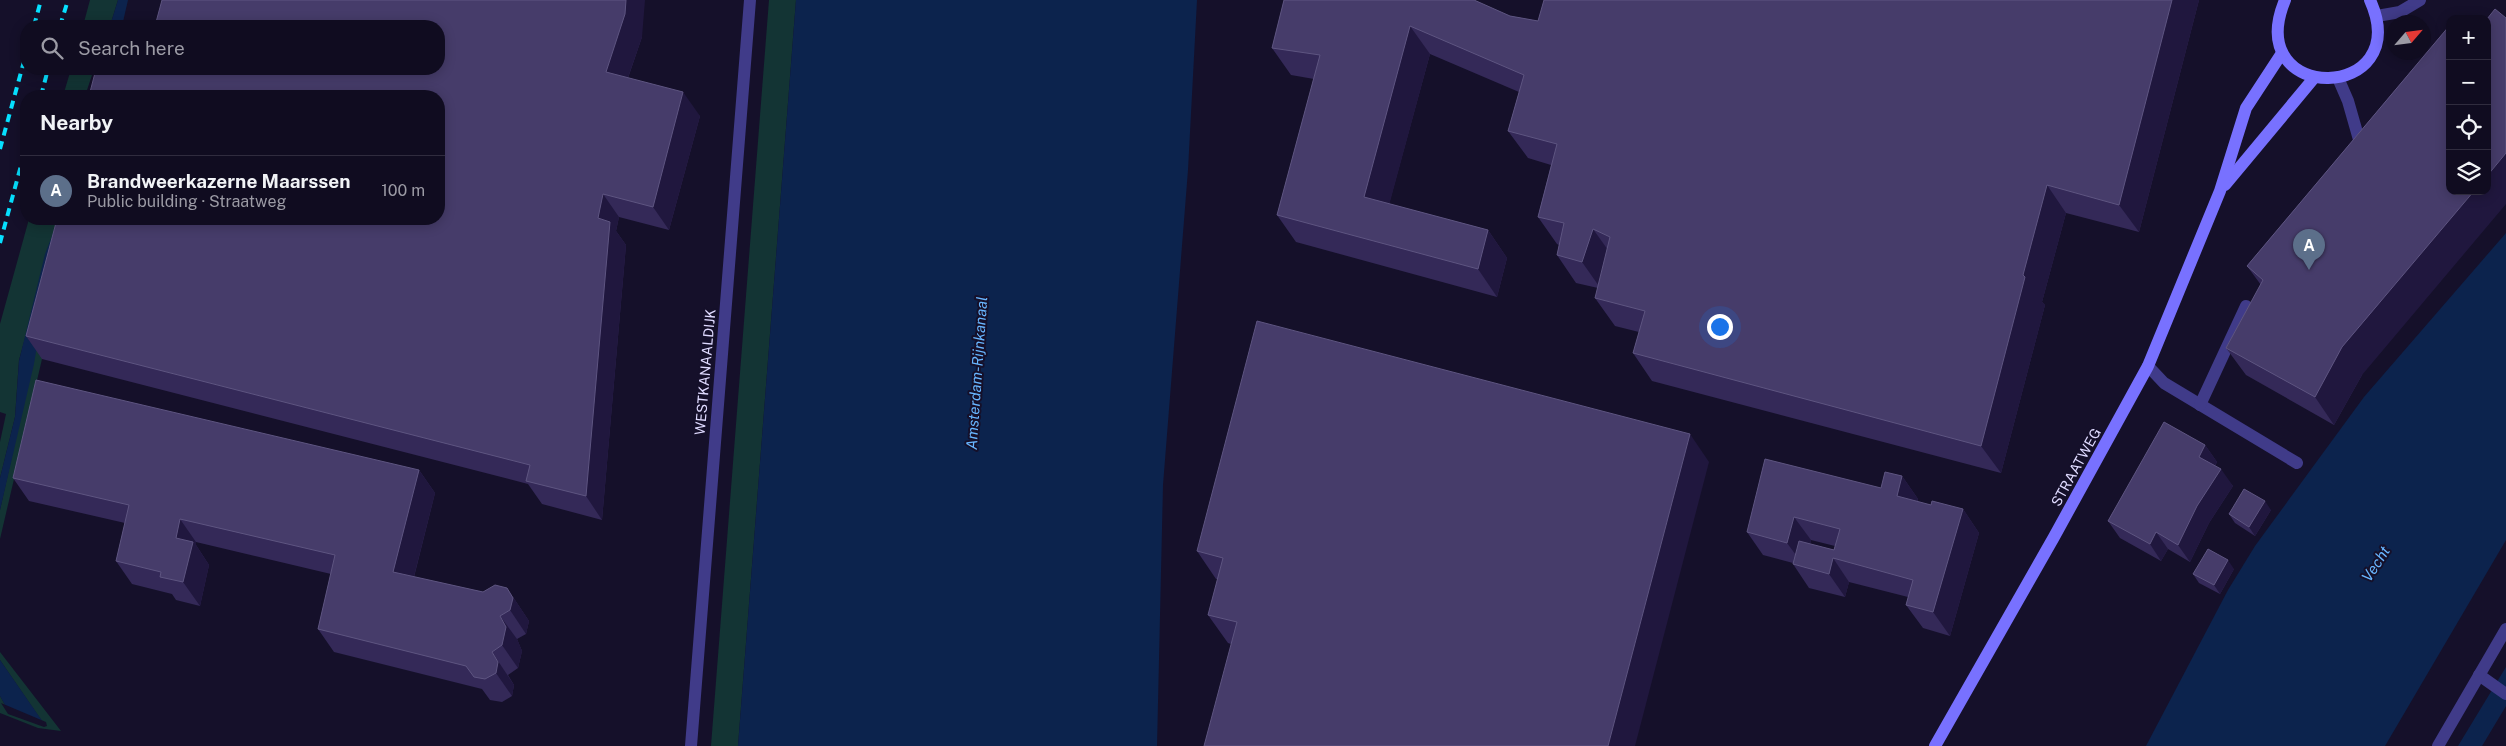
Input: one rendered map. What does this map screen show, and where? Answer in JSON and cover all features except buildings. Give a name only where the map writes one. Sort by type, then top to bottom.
[{"type":"main road","points":[[2284,0],[2277,19],[2277,41],[2282,53],[2302,72],[2314,78],[2338,78],[2351,74],[2362,66],[2371,55],[2379,29],[2377,16],[2370,0]]},
{"type":"main road","name":"STRAATWEG","points":[[1935,746],[2050,545],[2148,366],[2220,191],[2246,108],[2282,53]]},
{"type":"main road","name":"STRAATWEG","points":[[2220,191],[2314,78]]},
{"type":"street","name":"WESTKANAALDIJK","points":[[691,746],[750,0]]},
{"type":"street","points":[[2377,16],[2400,12],[2420,0]]},
{"type":"street","points":[[2338,78],[2348,101],[2365,159]]},
{"type":"street","points":[[2200,405],[2246,306]]},
{"type":"street","points":[[2148,366],[2164,383],[2297,463]]},
{"type":"street","points":[[2438,746],[2506,629]]},
{"type":"street","points":[[2479,675],[2506,694]]},
{"type":"green space","points":[[90,0],[118,0],[112,20],[85,20]]},
{"type":"green space","points":[[769,0],[796,0],[738,746],[711,746]]},
{"type":"green space","points":[[69,75],[92,75],[87,90],[65,90]]},
{"type":"green space","points":[[27,225],[56,225],[19,360],[15,417],[0,478],[0,442],[6,414],[0,412],[0,324]]},
{"type":"green space","points":[[77,225],[42,359],[0,539],[0,510],[39,334]]},
{"type":"green space","points":[[0,652],[61,731],[38,728],[0,713],[0,696],[9,712],[44,724],[0,660]]},
{"type":"water","points":[[118,0],[128,0],[123,20],[112,20]]},
{"type":"water","name":"Amsterdam-Rijnkanaal","points":[[796,0],[1197,0],[1188,170],[1163,485],[1157,746],[738,746]]},
{"type":"water","points":[[57,225],[34,364],[0,510],[0,478],[15,417],[19,361],[45,254]]},
{"type":"water","name":"Vecht","points":[[2506,233],[2506,540],[2385,746],[2146,746],[2228,590],[2255,546],[2364,397]]},
{"type":"water","points":[[0,660],[45,725],[9,712],[0,696]]},
{"type":"water","points":[[2506,667],[2506,706],[2482,746],[2458,746]]},
{"type":"pier","points":[[1,703],[46,722],[47,726],[44,727],[8,714]]},
{"type":"railway","points":[[36,20],[41,0]]},
{"type":"railway","points":[[62,20],[68,0]]},
{"type":"railway","points":[[0,149],[20,75]]},
{"type":"railway","points":[[43,90],[46,75]]},
{"type":"railway","points":[[0,243],[20,169]]},
{"type":"place","name":"Brandweerkazerne Maarssen","points":[[2309,270]]}]
